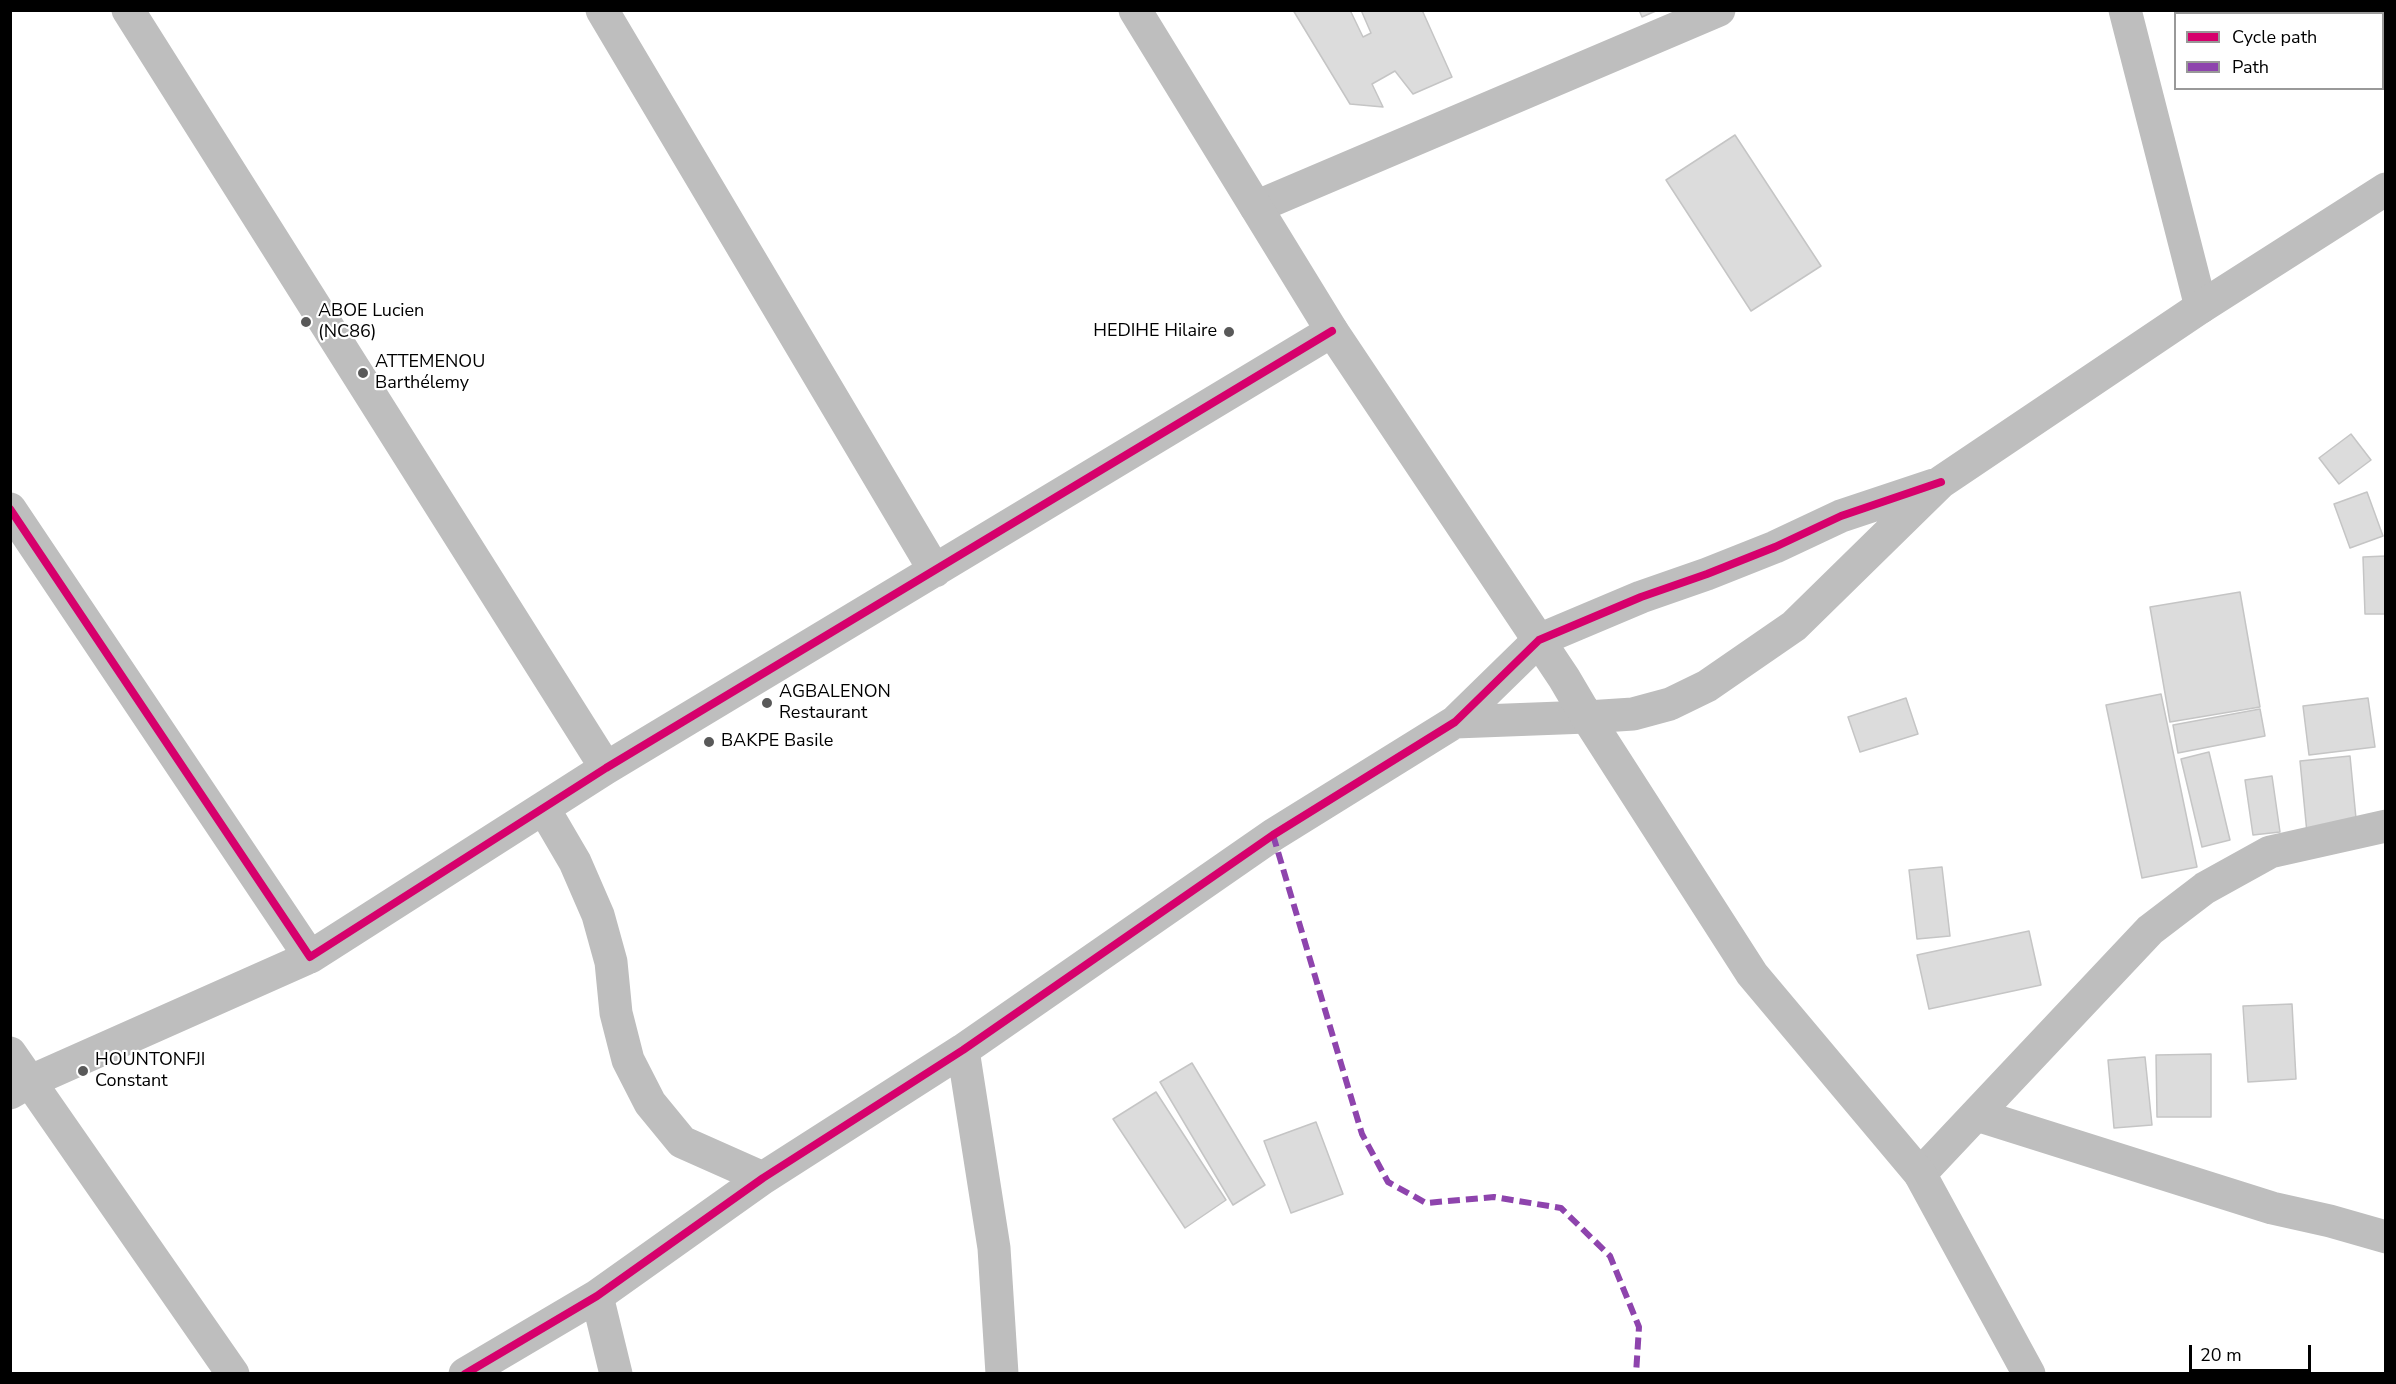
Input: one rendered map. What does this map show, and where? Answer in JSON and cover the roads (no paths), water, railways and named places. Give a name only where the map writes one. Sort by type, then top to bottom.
[{"type":"street","points":[[128,10],[606,768]]},
{"type":"street","points":[[602,10],[935,571]]},
{"type":"street","points":[[1135,10],[1332,331],[1564,678],[1752,974],[1920,1174],[2029,1374]]},
{"type":"street","points":[[1256,207],[1719,10]]},
{"type":"street","points":[[2125,10],[2201,307]]},
{"type":"street","points":[[1455,722],[1633,714],[1670,704],[1707,686],[1794,626],[1941,482],[2201,307],[2385,189]]},
{"type":"street","points":[[21,1087],[310,957],[606,768],[1332,331]]},
{"type":"street","points":[[465,1374],[597,1296],[763,1178],[963,1050],[1273,835],[1455,722],[1539,640],[1641,597],[1775,547],[1841,516],[1941,482]]},
{"type":"street","points":[[10,509],[310,957]]},
{"type":"street","points":[[544,809],[574,862],[598,915],[611,962],[616,1013],[628,1060],[650,1103],[682,1142],[763,1178]]},
{"type":"street","points":[[1920,1174],[2150,930],[2205,888],[2270,852],[2385,826]]},
{"type":"street","points":[[963,1050],[994,1248],[1002,1374]]},
{"type":"street","points":[[10,1053],[21,1087],[154,1263],[233,1374]]},
{"type":"street","points":[[1977,1115],[2272,1208],[2330,1221],[2385,1237]]},
{"type":"street","points":[[597,1296],[616,1374]]},
{"type":"place","name":"ABOE Lucien (NC86)","points":[[306,322]]},
{"type":"place","name":"HEDIHE Hilaire","points":[[1229,332]]},
{"type":"place","name":"ATTEMENOU Barthélemy","points":[[363,373]]},
{"type":"place","name":"AGBALENON Restaurant","points":[[767,703]]},
{"type":"place","name":"BAKPE Basile","points":[[709,742]]},
{"type":"place","name":"HOUNTONFJI Constant","points":[[83,1071]]}]
